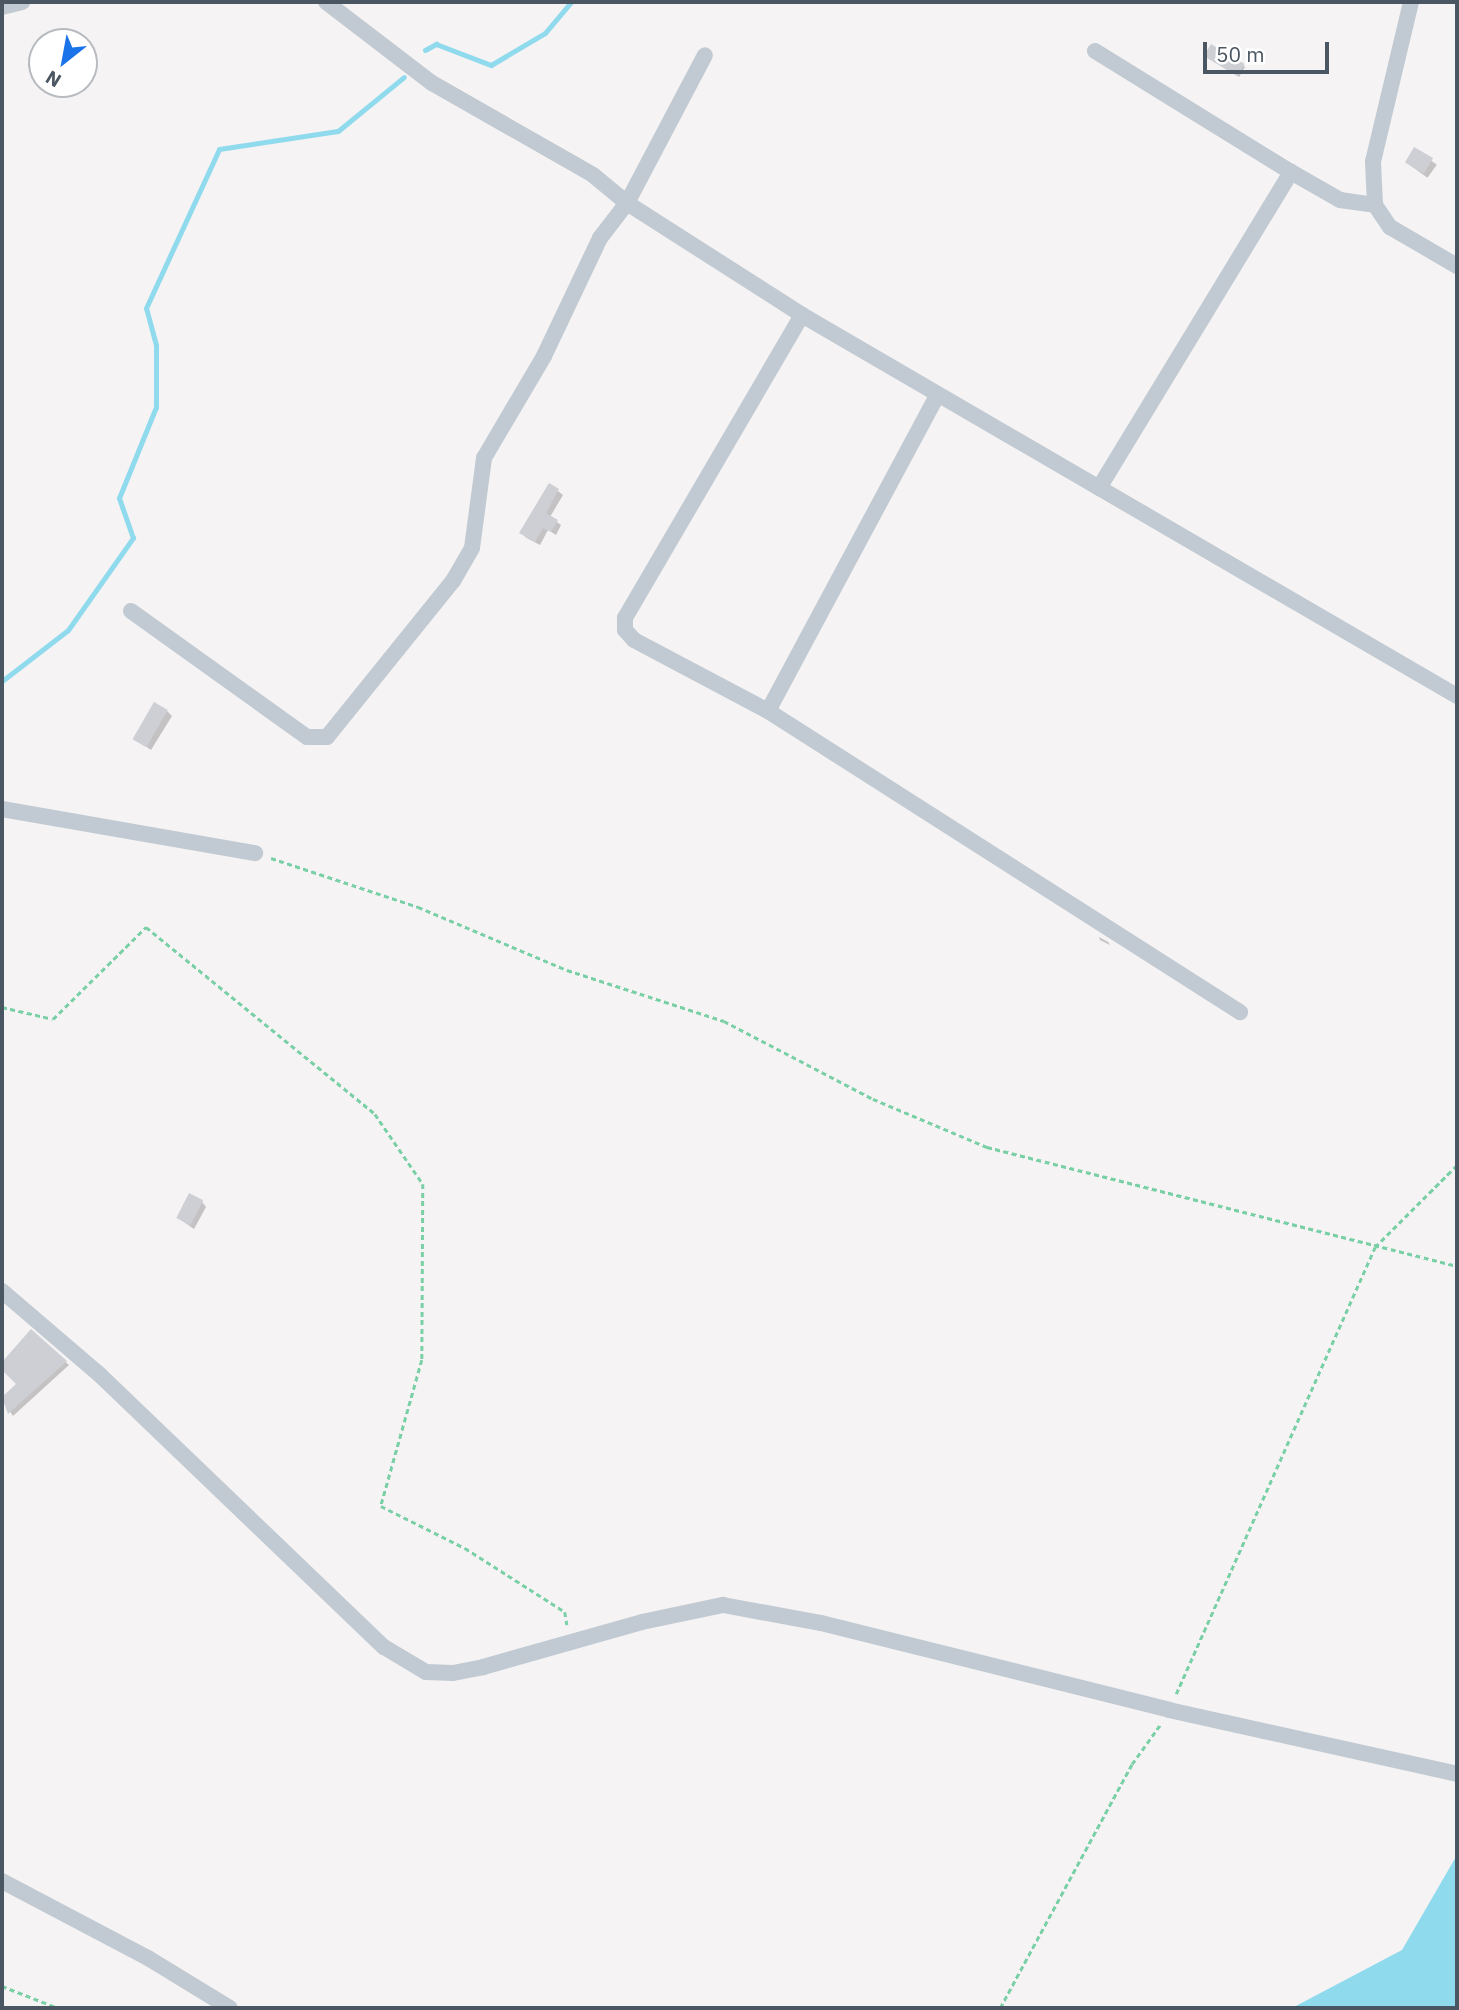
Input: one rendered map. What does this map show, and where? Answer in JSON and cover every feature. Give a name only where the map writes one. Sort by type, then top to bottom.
[{"type":"street","points":[[2,7],[22,2]]},
{"type":"street","points":[[326,2],[432,83],[593,175],[627,203],[802,315],[937,396],[1457,696]]},
{"type":"street","points":[[1411,2],[1373,162],[1375,205],[1390,228],[1457,266]]},
{"type":"street","points":[[1094,51],[1340,200],[1375,205]]},
{"type":"street","points":[[131,611],[307,737],[327,737],[453,581],[472,548],[484,458],[544,356],[600,238],[627,203],[705,55]]},
{"type":"street","points":[[1099,488],[1291,172]]},
{"type":"street","points":[[802,315],[625,618],[625,630],[634,640],[768,712],[1240,1012]]},
{"type":"street","points":[[768,712],[937,396]]},
{"type":"street","points":[[2,809],[255,853]]},
{"type":"street","points":[[2,1291],[101,1376],[403,1661],[426,1672],[453,1674],[723,1605],[821,1623],[1169,1710],[1457,1774]]},
{"type":"street","points":[[2,1881],[148,1958],[230,2008]]},
{"type":"path","points":[[255,853],[418,907],[567,970],[724,1021],[873,1099],[987,1147],[1457,1266]]},
{"type":"path","points":[[2,1007],[53,1019],[146,927],[375,1114],[423,1184],[422,1360],[380,1506],[465,1548],[565,1612],[570,1642]]},
{"type":"path","points":[[1000,2008],[1132,1765],[1169,1710],[1375,1247],[1457,1165]]},
{"type":"path","points":[[2,1986],[58,2008]]},
{"type":"water","points":[[1457,1855],[1457,2008],[1292,2008],[1402,1950]]},
{"type":"building","points":[[1211,44],[1244,64],[1237,76],[1204,56]]},
{"type":"building","points":[[1414,147],[1433,158],[1424,174],[1405,163]]},
{"type":"building","points":[[549,483],[559,489],[546,513],[558,520],[551,532],[543,528],[535,542],[519,533]]},
{"type":"building","points":[[154,702],[168,710],[146,747],[133,739]]},
{"type":"building","points":[[189,1193],[203,1200],[191,1225],[176,1218]]},
{"type":"building","points":[[31,1329],[67,1361],[8,1414],[2,1397],[16,1384],[2,1370],[2,1362]]},
{"type":"waterway","points":[[425,50],[436,44],[491,65],[545,33],[571,2]]},
{"type":"waterway","points":[[2,681],[68,630],[133,538],[119,498],[156,407],[156,345],[146,308],[219,149],[338,131],[404,77]]}]
